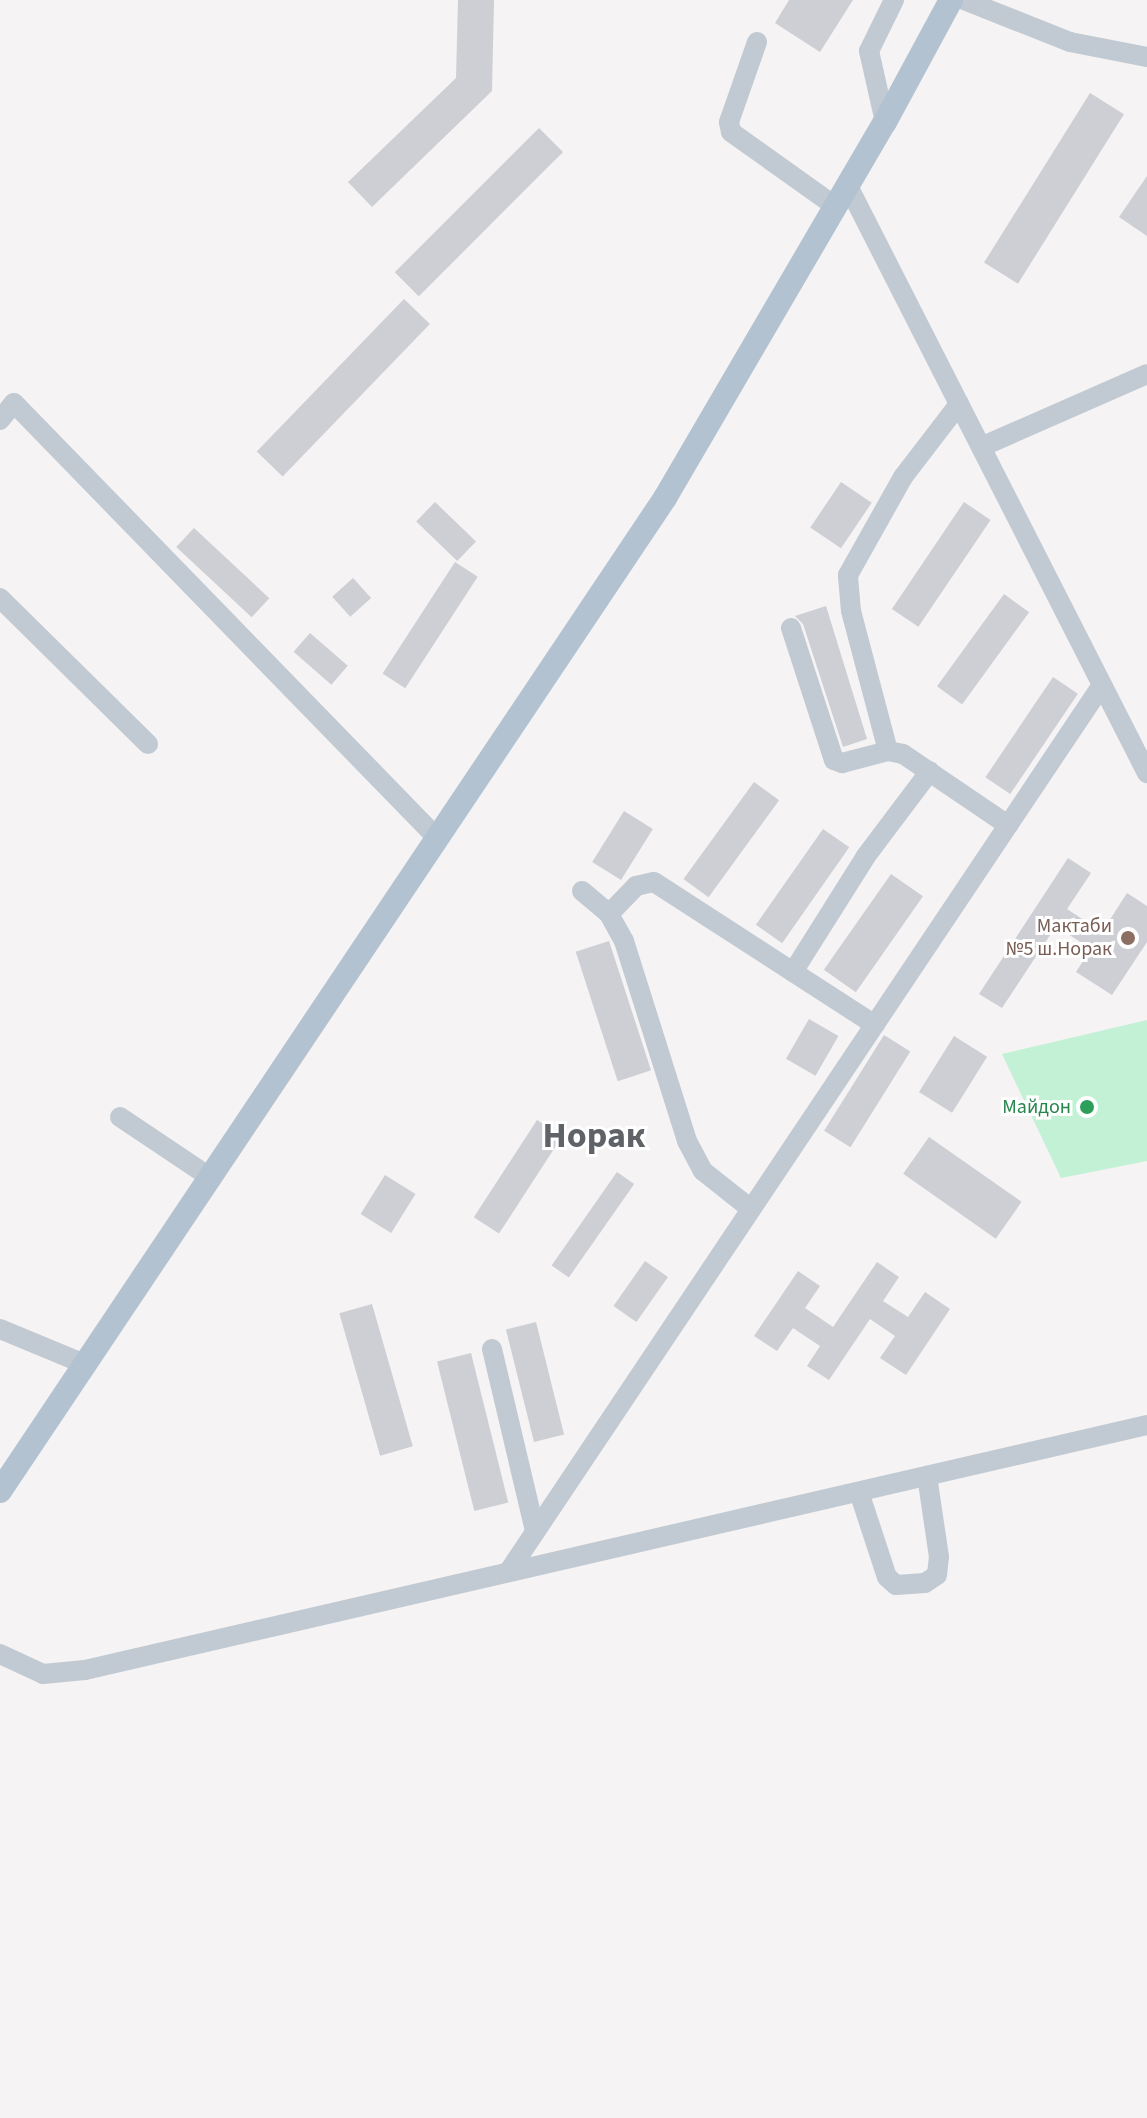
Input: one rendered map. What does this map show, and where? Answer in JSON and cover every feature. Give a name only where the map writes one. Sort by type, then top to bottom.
[{"type":"main road","points":[[0,1491],[665,498],[885,122],[951,0]]},
{"type":"street","points":[[885,122],[869,51],[894,0]]},
{"type":"street","points":[[964,0],[1070,42],[1147,57]]},
{"type":"street","points":[[757,42],[729,122],[731,132],[836,207]]},
{"type":"street","points":[[848,186],[1147,773]]},
{"type":"street","points":[[981,447],[1147,374]]},
{"type":"street","points":[[0,420],[7,396],[438,839]]},
{"type":"street","points":[[888,751],[851,611],[848,575],[903,477],[959,404]]},
{"type":"street","points":[[0,598],[148,744]]},
{"type":"street","points":[[791,628],[834,760],[842,763],[888,751],[930,771],[1008,825]]},
{"type":"street","points":[[509,1571],[1102,685]]},
{"type":"street","points":[[793,972],[866,856],[930,771]]},
{"type":"street","points":[[609,914],[636,886],[654,882],[875,1025]]},
{"type":"street","points":[[582,891],[609,914],[624,941],[687,1141],[703,1171],[751,1209]]},
{"type":"street","points":[[120,1117],[211,1178]]},
{"type":"street","points":[[0,1329],[87,1365]]},
{"type":"street","points":[[492,1349],[535,1531]]},
{"type":"street","points":[[0,1654],[43,1674],[85,1670],[1147,1425]]},
{"type":"street","points":[[859,1492],[887,1577],[896,1585],[925,1583],[937,1575],[939,1557],[927,1476]]},
{"type":"green space","name":"Майдон","points":[[1147,1020],[1147,1161],[1061,1178],[1002,1054]]},
{"type":"building","points":[[458,0],[494,0],[492,91],[372,207],[348,182],[456,78]]},
{"type":"building","points":[[789,0],[853,0],[820,52],[775,23]]},
{"type":"building","points":[[1090,93],[1124,114],[1018,284],[984,263]]},
{"type":"building","points":[[539,128],[563,152],[419,296],[395,272]]},
{"type":"building","points":[[1147,176],[1147,236],[1119,217]]},
{"type":"building","points":[[404,299],[430,324],[283,477],[257,452]]},
{"type":"building","points":[[841,482],[872,503],[841,548],[810,528]]},
{"type":"building","points":[[435,502],[476,542],[457,561],[416,521]]},
{"type":"building","points":[[964,502],[991,520],[918,627],[892,609]]},
{"type":"building","points":[[194,528],[269,598],[252,617],[176,547]]},
{"type":"building","points":[[455,562],[478,577],[405,688],[383,674]]},
{"type":"building","points":[[353,578],[371,598],[350,617],[332,597]]},
{"type":"building","points":[[1004,594],[1029,612],[962,704],[937,686]]},
{"type":"building","points":[[826,606],[867,739],[843,747],[803,624],[795,616]]},
{"type":"building","points":[[310,633],[348,666],[331,685],[294,652]]},
{"type":"building","points":[[1053,677],[1078,694],[1010,794],[985,777]]},
{"type":"building","points":[[754,782],[779,800],[709,897],[683,879]]},
{"type":"building","points":[[624,811],[653,829],[621,880],[592,862]]},
{"type":"building","points":[[823,829],[849,847],[782,943],[756,925]]},
{"type":"building","points":[[1068,858],[1091,873],[1067,909],[1102,932],[1127,893],[1147,906],[1147,942],[1112,995],[1076,972],[1091,949],[1056,926],[1002,1008],[979,994]]},
{"type":"building","points":[[891,874],[923,896],[856,992],[824,970]]},
{"type":"building","points":[[609,941],[651,1070],[618,1081],[576,952]]},
{"type":"building","points":[[809,1019],[838,1036],[815,1076],[786,1059]]},
{"type":"building","points":[[884,1035],[910,1051],[850,1147],[824,1131]]},
{"type":"building","points":[[954,1036],[987,1057],[952,1113],[919,1092]]},
{"type":"building","points":[[537,1120],[562,1136],[499,1234],[474,1217]]},
{"type":"building","points":[[929,1137],[1022,1202],[996,1239],[903,1174]]},
{"type":"building","points":[[617,1172],[634,1184],[569,1277],[552,1265]]},
{"type":"building","points":[[385,1175],[416,1194],[391,1233],[361,1214]]},
{"type":"building","points":[[645,1261],[668,1277],[636,1322],[613,1306]]},
{"type":"building","points":[[877,1262],[899,1277],[883,1301],[908,1317],[925,1292],[950,1309],[906,1375],[880,1358],[895,1336],[870,1319],[829,1380],[807,1366],[820,1346],[793,1328],[777,1351],[754,1336],[798,1271],[820,1286],[805,1308],[833,1327]]},
{"type":"building","points":[[372,1304],[413,1446],[380,1456],[339,1313]]},
{"type":"building","points":[[536,1322],[564,1435],[534,1442],[506,1329]]},
{"type":"building","points":[[471,1353],[508,1502],[474,1511],[437,1361]]},
{"type":"place","name":"Мактаби №5 ш.Норак","points":[[1128,938]]},
{"type":"place","name":"Майдон","points":[[1087,1107]]},
{"type":"district","name":"Норак","points":[[594,1136]]}]
